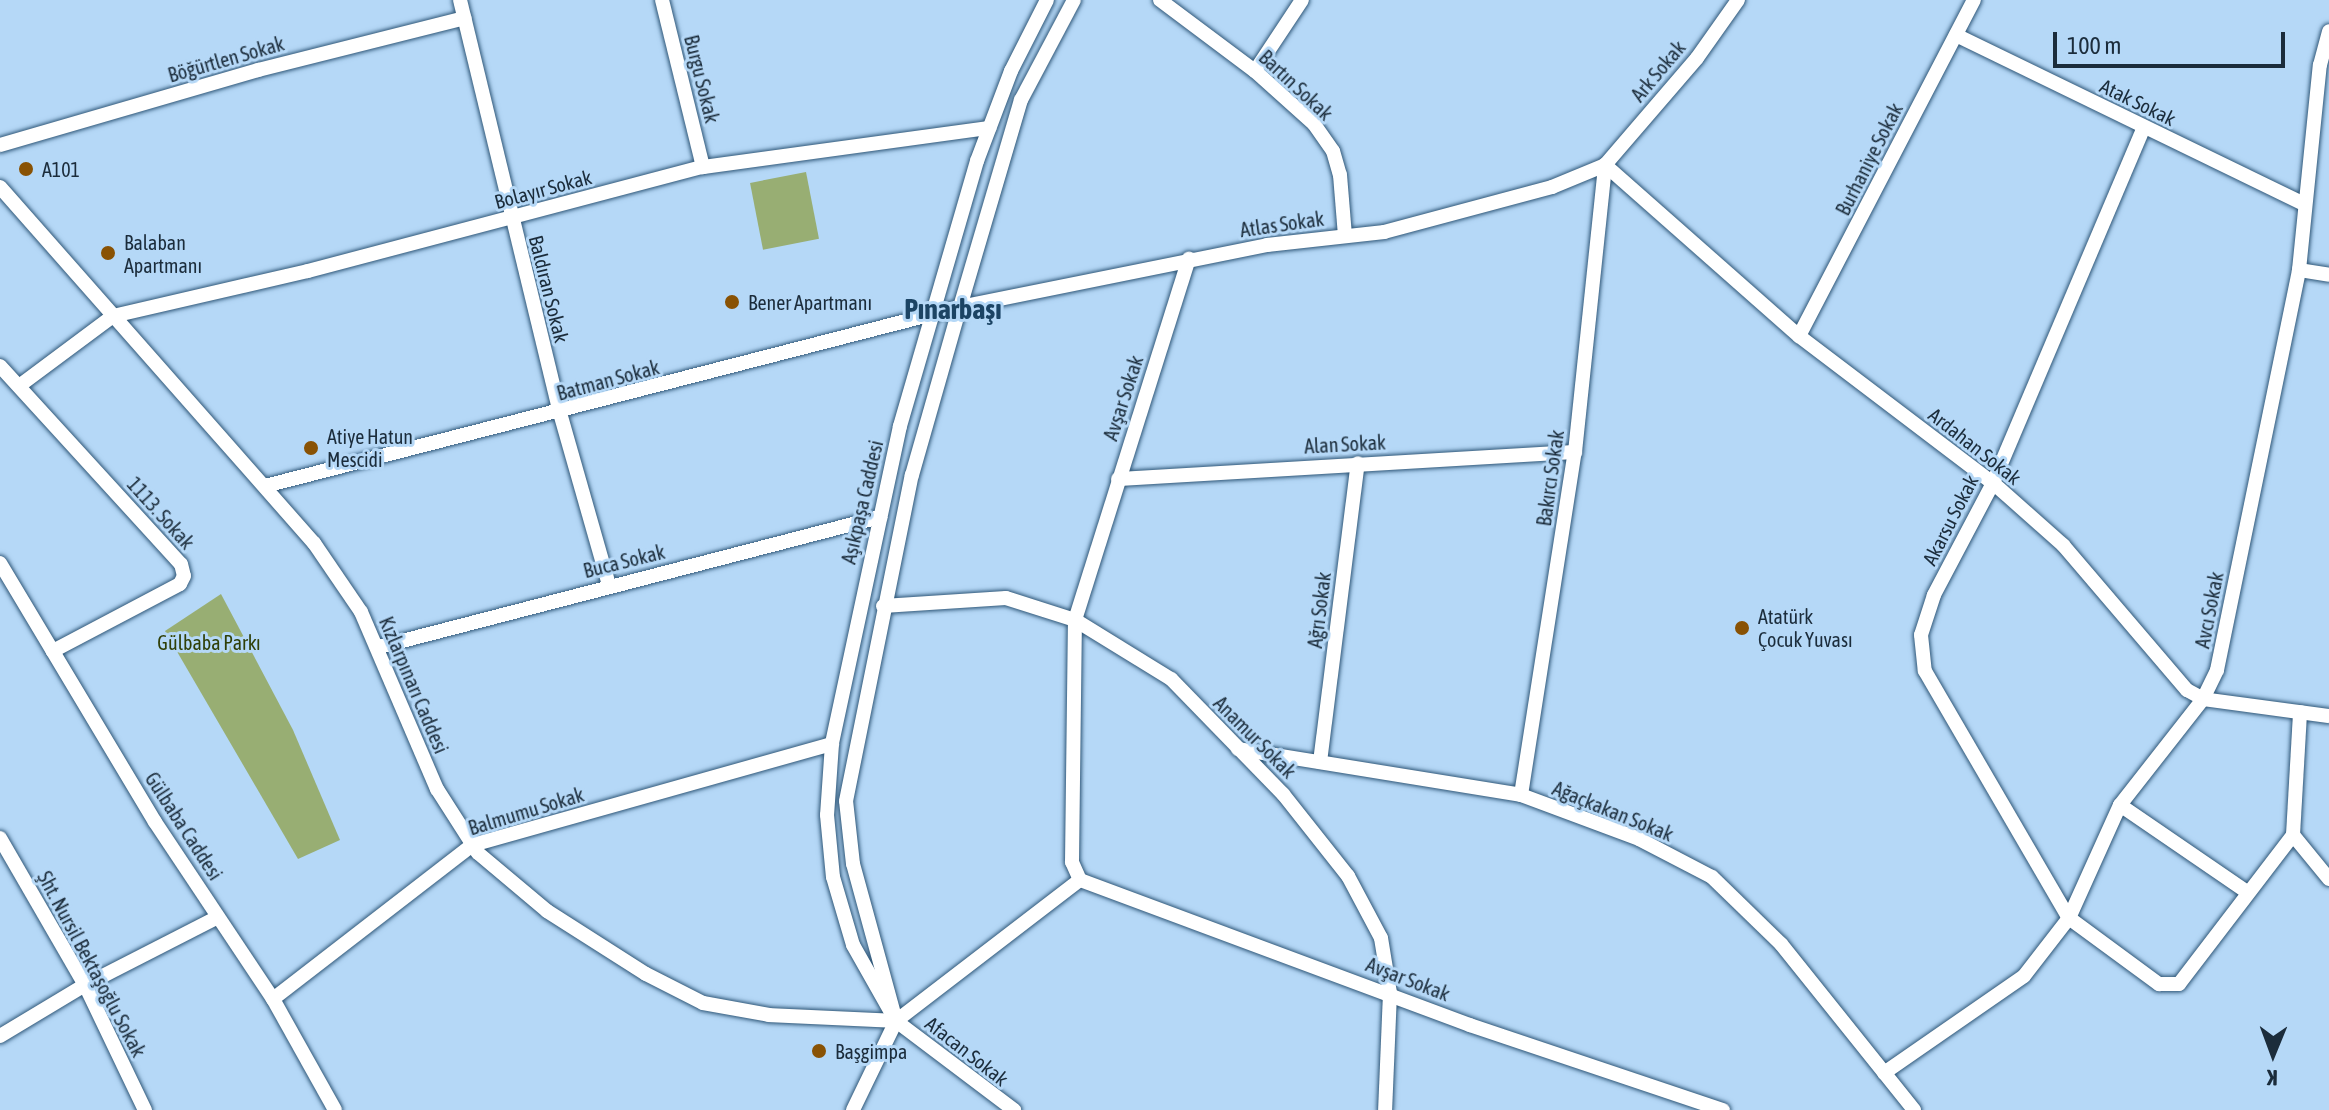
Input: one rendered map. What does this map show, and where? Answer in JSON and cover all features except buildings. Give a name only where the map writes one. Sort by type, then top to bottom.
[{"type":"street","name":"Baldıran Sokak","points":[[460,0],[560,413],[609,585]]},
{"type":"street","name":"Burgu Sokak","points":[[662,0],[703,167]]},
{"type":"street","name":"Aşıkpaşa Caddesi","points":[[896,1021],[853,945],[833,877],[827,815],[832,744],[880,517],[933,313],[989,128],[1011,71],[1047,0]]},
{"type":"street","points":[[896,1021],[853,864],[846,801],[883,606],[912,475],[1021,100],[1074,0]]},
{"type":"street","name":"Bartın Sokak","points":[[1160,0],[1255,71],[1314,124],[1333,151],[1345,236]]},
{"type":"street","points":[[1255,71],[1302,0]]},
{"type":"street","name":"Burhaniye Sokak","points":[[1799,336],[1974,0]]},
{"type":"street","name":"Ark Sokak","points":[[1605,165],[1732,3]]},
{"type":"street","name":"Böğürtlen Sokak","points":[[0,145],[258,70],[465,18]]},
{"type":"street","name":"Avcı Sokak","points":[[1884,1073],[2024,976],[2069,918],[2120,805],[2203,699],[2217,670],[2299,270],[2320,65],[2329,31]]},
{"type":"street","name":"Atak Sokak","points":[[1956,35],[2304,204]]},
{"type":"street","name":"Akarsu Sokak","points":[[2069,918],[1925,671],[1921,635],[1934,595],[1993,483],[2144,127]]},
{"type":"street","name":"Bolayır Sokak","points":[[113,316],[511,219],[703,167],[989,128]]},
{"type":"street","name":"Atlas Sokak","points":[[960,307],[1189,259],[1345,236],[1467,212],[1605,165]]},
{"type":"street","name":"Ardahan Sokak","points":[[1605,165],[1799,336],[1993,483],[2063,545],[2187,690],[2203,699]]},
{"type":"street","name":"Bakırcı Sokak","points":[[1521,795],[1575,452],[1605,165]]},
{"type":"street","name":"Kızlarpınarı Caddesi","points":[[0,187],[314,543],[379,647],[437,789],[472,845],[547,911],[646,974],[703,1003],[769,1015],[896,1021]]},
{"type":"street","name":"Avşar Sokak","points":[[1189,259],[1075,620],[1072,862],[1080,880],[1723,1110]]},
{"type":"street","points":[[2299,270],[2329,275]]},
{"type":"street","name":"Batman Sokak","points":[[265,486],[560,413],[960,307]]},
{"type":"street","points":[[19,386],[113,316]]},
{"type":"street","name":"1113. Sokak","points":[[0,366],[181,564],[184,576],[180,584],[53,651]]},
{"type":"street","name":"Alan Sokak","points":[[1118,479],[1575,452]]},
{"type":"street","name":"Ağrı Sokak","points":[[1320,762],[1358,463]]},
{"type":"street","name":"Buca Sokak","points":[[379,647],[880,517]]},
{"type":"street","name":"Gülbaba Caddesi","points":[[0,563],[218,917],[273,999],[335,1110]]},
{"type":"street","name":"Anamur Sokak","points":[[883,606],[1006,598],[1075,620],[1171,679],[1283,794],[1348,876],[1381,938],[1390,993],[1385,1110]]},
{"type":"street","points":[[2203,699],[2329,716]]},
{"type":"street","points":[[2069,918],[2159,984],[2179,984],[2293,835],[2300,712]]},
{"type":"street","name":"Balmumu Sokak","points":[[273,999],[472,845],[832,744]]},
{"type":"street","name":"Ağaçkakan Sokak","points":[[1237,749],[1521,795],[1639,839],[1712,877],[1781,944],[1914,1110]]},
{"type":"street","points":[[2120,805],[2247,892]]},
{"type":"street","points":[[2293,835],[2329,879]]},
{"type":"street","name":"Şht. Nursil Bektaşoğlu Sokak","points":[[0,838],[85,985],[145,1110]]},
{"type":"street","points":[[853,1110],[896,1021],[1080,880]]},
{"type":"street","points":[[0,1036],[85,985],[218,917]]},
{"type":"street","name":"Afacan Sokak","points":[[896,1021],[1014,1110]]},
{"type":"green space","points":[[806,172],[819,239],[763,250],[750,183]]},
{"type":"green space","name":"Gülbaba Parkı","points":[[221,594],[293,730],[340,840],[298,859],[165,631]]},
{"type":"place","name":"A101","points":[[26,169]]},
{"type":"place","name":"Balaban Apartmanı","points":[[108,253]]},
{"type":"place","name":"Bener Apartmanı","points":[[732,302]]},
{"type":"place","name":"Atiye Hatun Mescidi","points":[[311,448]]},
{"type":"place","name":"Atatürk Çocuk Yuvası","points":[[1742,628]]},
{"type":"place","name":"Başgimpa","points":[[819,1051]]},
{"type":"district","name":"Pınarbaşı","points":[[953,309]]}]
